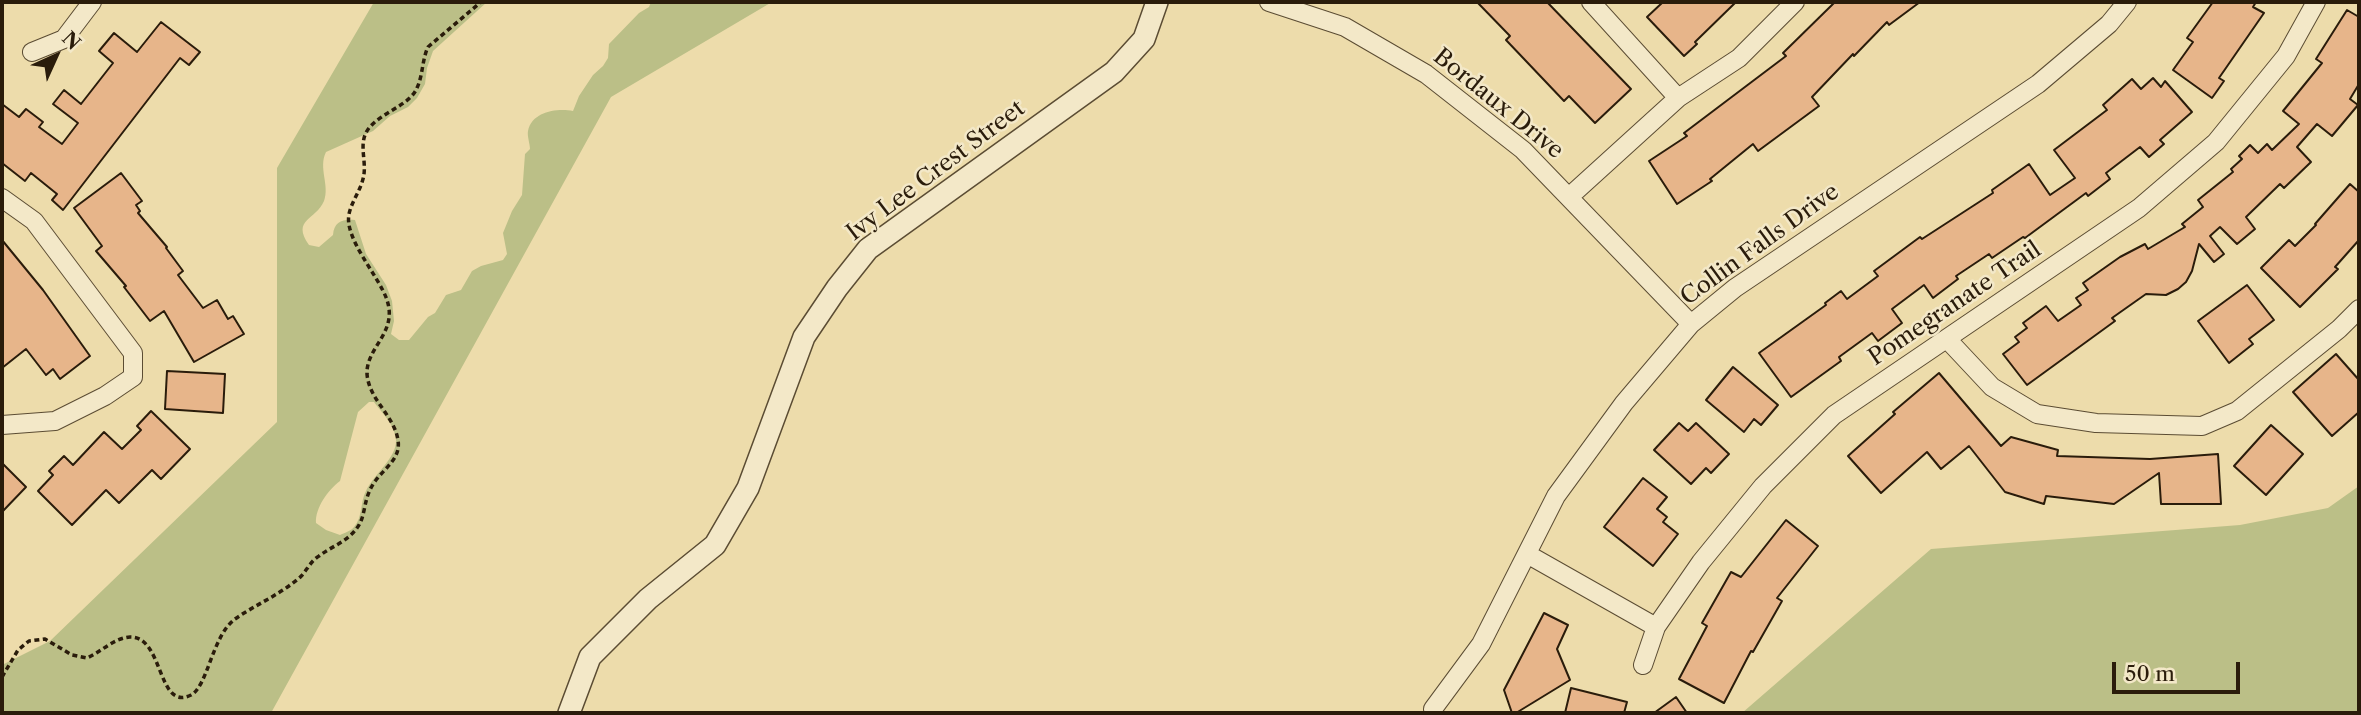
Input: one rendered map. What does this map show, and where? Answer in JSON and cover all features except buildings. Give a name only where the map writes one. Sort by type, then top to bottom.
[{"type":"street","points":[[32,52],[64,39],[92,2]]},
{"type":"street","name":"Ivy Lee Crest Street","points":[[569,713],[590,657],[648,598],[715,545],[748,488],[804,337],[837,288],[868,249],[1114,72],[1143,39],[1157,2]]},
{"type":"street","name":"Bordaux Drive","points":[[1269,2],[1345,27],[1426,74],[1523,150],[1691,324]]},
{"type":"street","points":[[1591,2],[1678,98]]},
{"type":"street","points":[[1569,197],[1678,98],[1739,58],[1796,2]]},
{"type":"street","name":"Collin Falls Drive","points":[[1433,709],[1481,644],[1556,496],[1624,403],[1691,324],[1735,288],[2038,85],[2109,24],[2127,2]]},
{"type":"street","name":"Pomegranate Trail","points":[[1643,665],[1656,626],[1700,562],[1763,486],[1834,415],[2139,208],[2216,142],[2286,56],[2316,2]]},
{"type":"street","points":[[2,198],[34,221],[133,354],[133,377],[105,396],[55,421],[2,425]]},
{"type":"street","points":[[1947,339],[1992,387],[2037,414],[2096,423],[2202,426],[2237,411],[2359,310]]},
{"type":"street","points":[[1527,554],[1656,626]]},
{"type":"path","points":[[2,677],[18,650],[29,641],[45,639],[72,655],[88,658],[110,644],[130,637],[140,639],[151,648],[161,677],[172,694],[181,698],[192,695],[200,685],[222,633],[233,621],[296,581],[316,557],[346,540],[356,530],[362,520],[366,495],[397,454],[399,443],[395,426],[368,384],[367,370],[388,327],[389,310],[386,298],[360,252],[349,223],[349,213],[364,174],[362,147],[365,134],[380,117],[409,100],[417,89],[428,47],[481,2]]},
{"type":"green space","points":[[374,2],[487,2],[433,51],[425,84],[408,107],[390,116],[373,131],[326,152],[323,164],[326,189],[324,201],[304,225],[304,236],[309,245],[319,247],[333,235],[340,222],[355,220],[366,254],[386,285],[392,301],[394,321],[391,334],[399,340],[409,340],[428,317],[435,313],[446,295],[461,290],[472,271],[503,260],[507,254],[503,233],[522,195],[525,154],[530,149],[530,124],[546,112],[573,111],[579,96],[608,58],[609,44],[639,13],[649,7],[651,2],[772,2],[611,97],[271,713],[2,713],[2,665],[50,641],[277,422],[277,168]],"holes":[[[369,402],[374,402],[393,429],[395,447],[389,460],[366,491],[357,523],[351,530],[340,535],[316,523],[316,517],[327,494],[340,481],[358,412]]]},
{"type":"green space","points":[[2359,486],[2359,713],[1742,713],[1931,549],[2240,525],[2328,508]]}]
